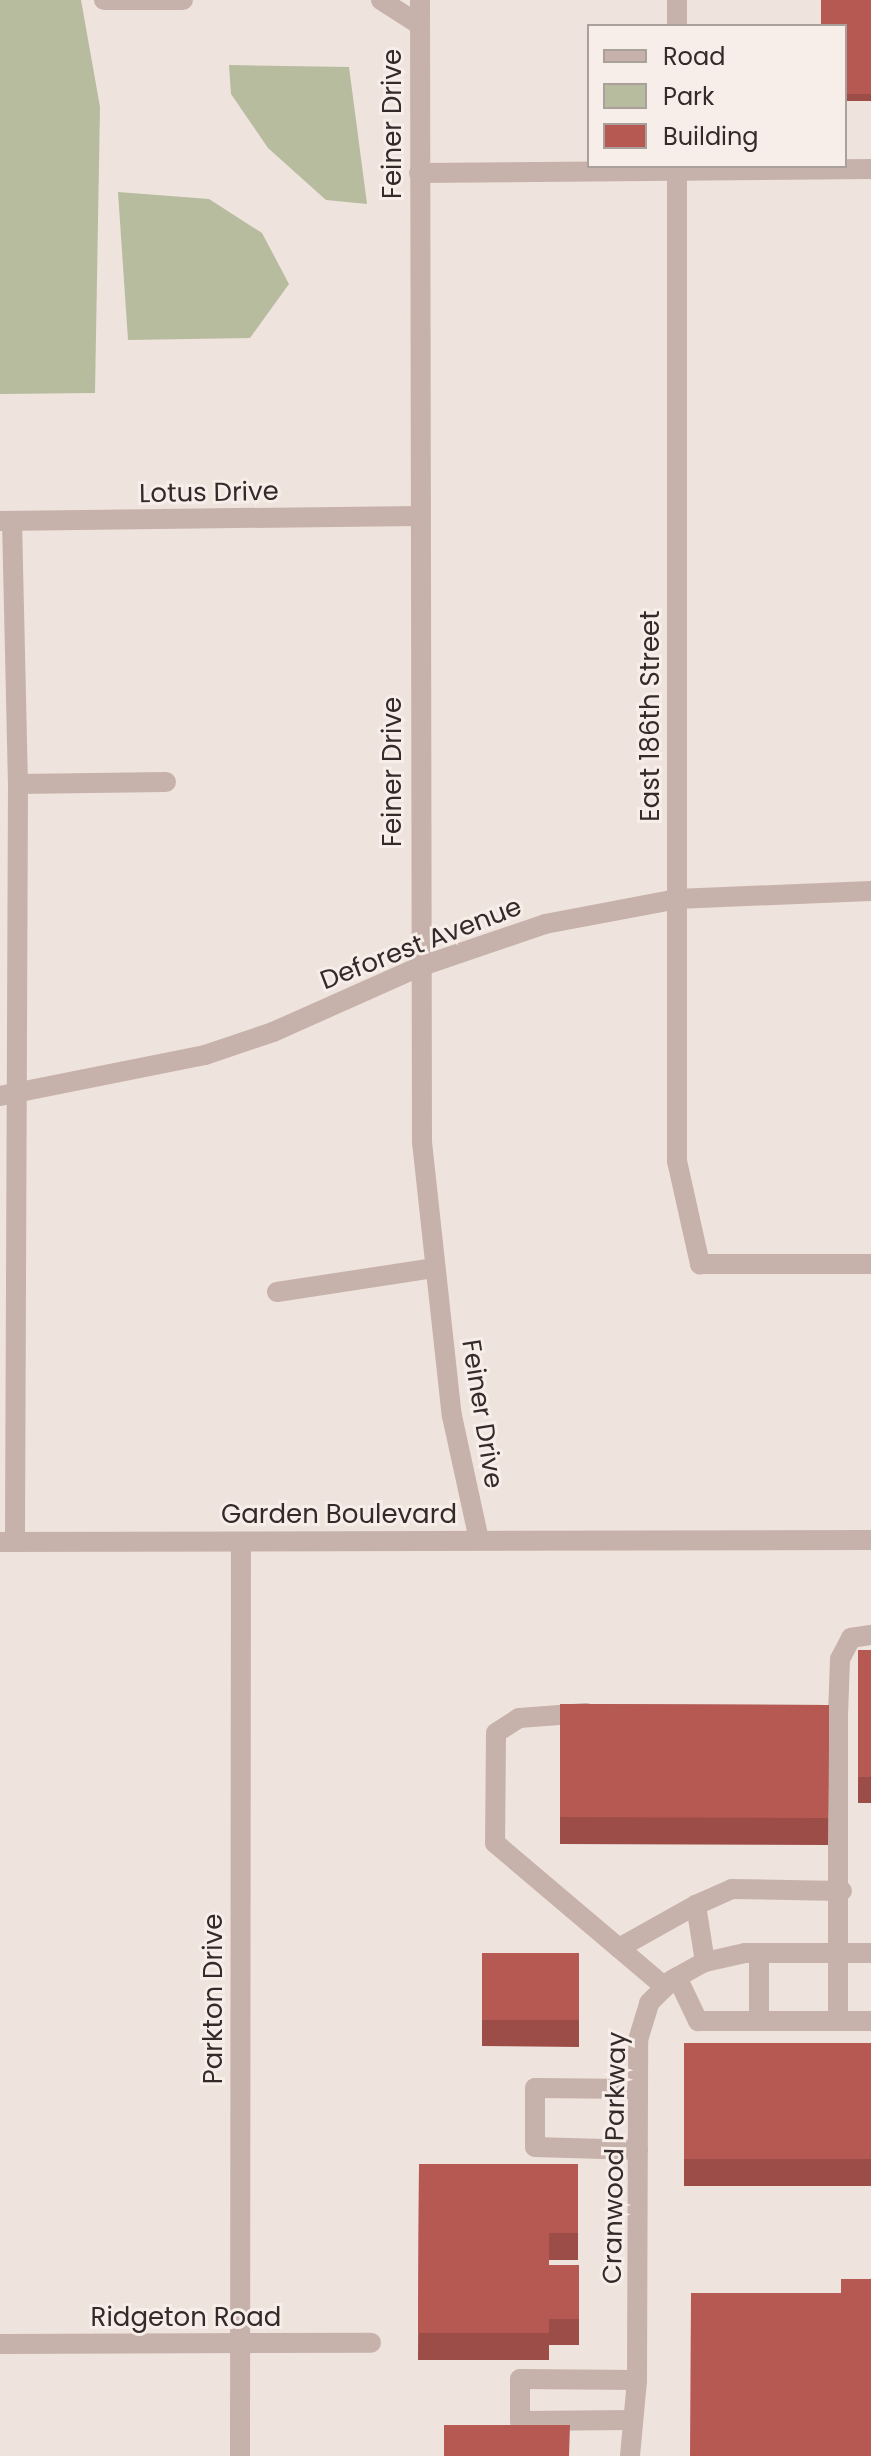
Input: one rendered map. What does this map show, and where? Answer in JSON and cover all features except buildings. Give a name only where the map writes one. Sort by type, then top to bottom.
[{"type":"street","points":[[104,0],[183,0]]},
{"type":"street","points":[[381,0],[420,25]]},
{"type":"street","name":"Feiner Drive","points":[[420,0],[419,967],[422,1142],[433,1268],[452,1416],[479,1540]]},
{"type":"street","points":[[677,0],[677,24]]},
{"type":"street","name":"East 186th Street","points":[[677,169],[677,1161],[700,1264],[871,1264]]},
{"type":"street","points":[[419,173],[871,169]]},
{"type":"street","name":"Lotus Drive","points":[[6,521],[419,516]]},
{"type":"street","points":[[6,521],[18,784],[7,1096],[8,1542]]},
{"type":"street","points":[[18,784],[166,782]]},
{"type":"street","name":"Deforest Avenue","points":[[7,1096],[205,1055],[273,1032],[419,967],[545,924],[677,899],[871,891]]},
{"type":"street","points":[[277,1292],[433,1268]]},
{"type":"street","name":"Garden Boulevard","points":[[8,1542],[871,1540]]},
{"type":"street","name":"Parkton Drive","points":[[240,2456],[241,1542]]},
{"type":"street","points":[[838,2021],[842,1891],[838,1716],[840,1659],[851,1638],[871,1635]]},
{"type":"street","points":[[607,1714],[519,1718],[496,1733],[495,1843],[619,1948],[671,1982],[698,2021],[871,2021]]},
{"type":"street","points":[[776,1715],[838,1716]]},
{"type":"street","points":[[619,1948],[696,1905],[732,1889],[842,1891]]},
{"type":"street","points":[[696,1905],[705,1962]]},
{"type":"street","points":[[759,1953],[759,2021]]},
{"type":"street","name":"Cranwood Parkway","points":[[630,2456],[637,2380],[638,2040],[649,2003],[671,1982],[705,1962],[759,1953],[871,1953]]},
{"type":"street","points":[[638,2089],[535,2088],[535,2147],[638,2150]]},
{"type":"street","name":"Ridgeton Road","points":[[0,2344],[371,2343]]},
{"type":"street","points":[[631,2420],[520,2421],[520,2379],[637,2380]]},
{"type":"green space","points":[[0,0],[81,0],[100,107],[95,393],[0,394]]},
{"type":"green space","points":[[229,65],[349,67],[367,204],[326,200],[268,148],[231,94]]},
{"type":"green space","points":[[118,192],[209,199],[262,233],[289,284],[250,338],[128,340]]}]
